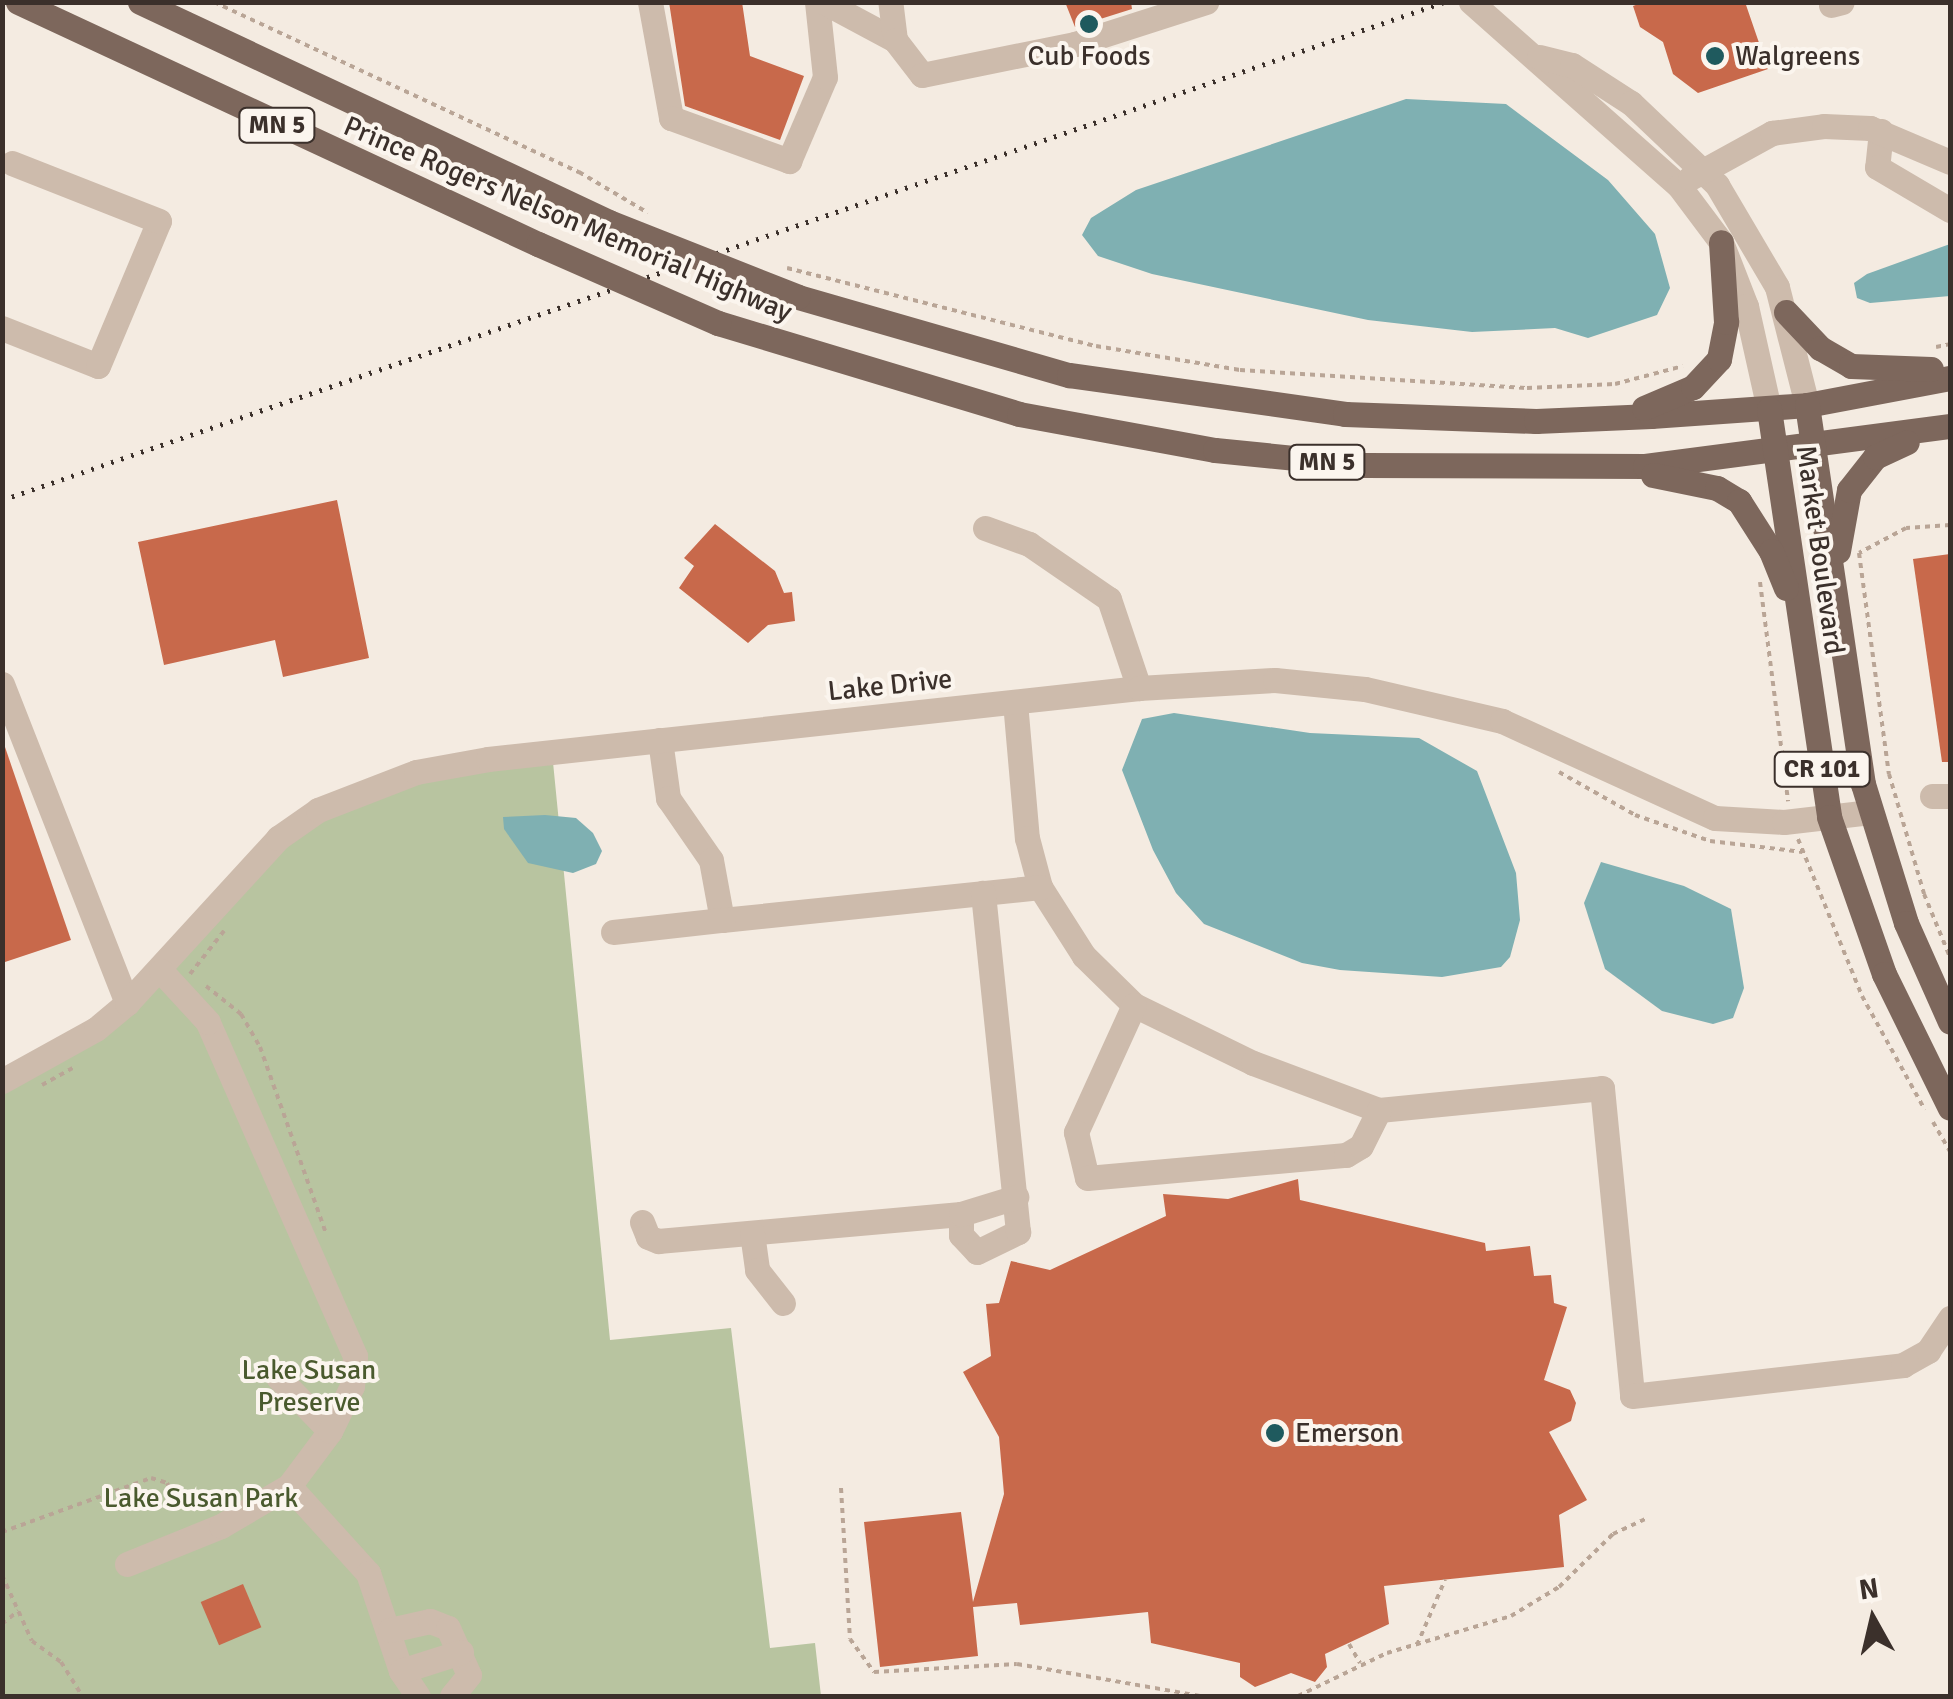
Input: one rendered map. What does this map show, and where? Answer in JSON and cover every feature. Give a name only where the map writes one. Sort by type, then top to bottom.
[{"type":"main road","name":"Prince Rogers Nelson Memorial Highway","points":[[18,2],[538,244],[718,322],[934,392],[1134,438],[1364,465],[1599,469],[1814,448],[1950,427]]},
{"type":"main road","name":"Prince Rogers Nelson Memorial Highway","points":[[140,2],[609,222],[798,297],[996,357],[1180,395],[1362,415],[1588,419],[1770,408],[1807,405],[1950,378]]},
{"type":"main road","points":[[1588,419],[1658,404],[1711,373],[1726,322],[1720,242]]},
{"type":"main road","points":[[1786,312],[1820,348],[1851,366],[1950,367]]},
{"type":"main road","name":"Market Boulevard","points":[[1807,405],[1870,812],[1906,923],[1950,1022]]},
{"type":"main road","name":"Market Boulevard","points":[[1770,408],[1829,817],[1884,974],[1950,1108]]},
{"type":"main road","points":[[1836,596],[1844,508],[1861,471],[1896,446],[1950,427]]},
{"type":"main road","points":[[1599,469],[1699,483],[1739,501],[1772,550],[1802,630]]},
{"type":"street","points":[[650,2],[670,118],[789,162],[824,76],[820,2],[896,40],[922,75],[1076,44],[1206,2]]},
{"type":"street","points":[[890,2],[896,40]]},
{"type":"street","name":"Market Boulevard","points":[[1471,2],[1539,57],[1563,89],[1634,140],[1679,186],[1720,242],[1746,306],[1770,408]]},
{"type":"street","name":"Market Boulevard","points":[[1539,57],[1572,65],[1631,103],[1702,170],[1761,258],[1786,312],[1807,405]]},
{"type":"street","points":[[1679,186],[1772,133],[1824,126],[1881,131],[1950,162]]},
{"type":"street","points":[[1881,131],[1877,167],[1950,210]]},
{"type":"street","points":[[2,328],[98,366],[159,221],[6,165]]},
{"type":"street","points":[[985,528],[1069,568],[1109,600],[1139,688]]},
{"type":"street","name":"Lake Drive","points":[[2,1081],[96,1028],[127,1003],[176,978],[278,838],[318,810],[416,772],[660,740],[1139,688],[1276,680],[1365,689],[1502,721],[1715,818],[1794,821],[1870,812]]},
{"type":"street","points":[[2,684],[127,1003]]},
{"type":"street","points":[[1015,702],[1027,838],[1040,887],[1084,956],[1134,1005],[1252,1063],[1379,1110],[1602,1088],[1632,1396],[1904,1365],[1928,1350],[1950,1318]]},
{"type":"street","points":[[660,740],[668,798],[711,860],[722,920]]},
{"type":"street","points":[[613,932],[1040,887]]},
{"type":"street","points":[[960,1214],[965,1244],[985,1251],[1018,1232],[983,893]]},
{"type":"street","points":[[127,1564],[222,1526],[289,1486],[330,1431],[352,1386],[356,1356],[217,1040],[176,978]]},
{"type":"street","points":[[1134,1005],[1076,1132],[1087,1178],[1346,1155],[1360,1146],[1379,1110]]},
{"type":"street","points":[[642,1222],[648,1237],[658,1241],[960,1214],[1016,1197]]},
{"type":"street","points":[[752,1233],[757,1270],[782,1303]]},
{"type":"street","points":[[278,1377],[330,1431]]},
{"type":"street","points":[[289,1486],[358,1556],[390,1630],[401,1671],[418,1696]]},
{"type":"street","points":[[390,1630],[439,1623],[469,1675]]},
{"type":"street","points":[[401,1671],[469,1675]]},
{"type":"street","points":[[452,1696],[469,1675]]},
{"type":"path","points":[[214,2],[579,172],[648,213]]},
{"type":"path","points":[[786,268],[1096,346],[1240,370],[1526,388],[1614,384],[1682,366],[1711,373]]},
{"type":"path","points":[[1926,349],[1950,344]]},
{"type":"path","points":[[1950,525],[1906,528],[1858,554],[1889,774],[1924,894],[1950,957]]},
{"type":"path","points":[[1760,578],[1794,821],[1802,852],[1862,996],[1950,1151]]},
{"type":"path","points":[[1558,772],[1635,814],[1710,842],[1802,852]]},
{"type":"path","points":[[234,918],[176,978],[240,1014],[260,1047],[330,1243]]},
{"type":"path","points":[[34,1089],[81,1062]]},
{"type":"path","points":[[2,1532],[140,1480],[166,1482],[179,1504]]},
{"type":"path","points":[[841,1488],[850,1639],[874,1672],[1017,1664],[1201,1696]]},
{"type":"path","points":[[1298,1696],[1360,1664],[1511,1616],[1559,1587],[1613,1534],[1647,1518]]},
{"type":"path","points":[[2,1575],[32,1641],[61,1662],[82,1696]]},
{"type":"path","points":[[1416,1645],[1445,1580]]},
{"type":"path","points":[[2,1624],[18,1611]]},
{"type":"path","points":[[1349,1644],[1360,1664]]},
{"type":"green space","name":"Lake Susan Preserve","points":[[552,752],[610,1340],[731,1328],[770,1648],[815,1643],[821,1696],[3,1696],[2,1081],[96,1029],[278,838],[416,772]]},
{"type":"water","points":[[1406,99],[1506,104],[1608,180],[1655,234],[1670,288],[1657,315],[1588,338],[1555,328],[1472,332],[1368,320],[1152,274],[1098,256],[1082,235],[1091,218],[1136,190]]},
{"type":"water","points":[[1950,244],[1950,296],[1870,303],[1857,298],[1854,283],[1867,274]]},
{"type":"water","points":[[1174,713],[1310,733],[1419,738],[1477,771],[1516,873],[1520,920],[1510,957],[1501,967],[1442,977],[1340,970],[1302,963],[1204,924],[1176,893],[1153,850],[1122,770],[1142,719]]},
{"type":"water","points":[[503,817],[576,818],[593,833],[602,851],[596,864],[573,873],[528,863],[504,829]]},
{"type":"water","points":[[1601,862],[1684,886],[1731,909],[1744,988],[1733,1018],[1713,1024],[1662,1011],[1605,969],[1584,903]]},
{"type":"building","points":[[669,2],[742,2],[750,56],[804,76],[780,140],[685,106]]},
{"type":"building","points":[[1065,2],[1131,2],[1132,9],[1075,27]]},
{"type":"building","name":"Walgreens","points":[[1644,2],[1745,2],[1768,69],[1698,93],[1673,74],[1663,42],[1640,27],[1633,6]]},
{"type":"building","points":[[337,500],[369,658],[283,677],[275,640],[164,665],[138,542]]},
{"type":"building","points":[[715,524],[775,571],[784,593],[792,592],[795,621],[768,625],[748,643],[679,588],[694,566],[684,558]]},
{"type":"building","points":[[1950,554],[1950,762],[1942,762],[1913,559]]},
{"type":"building","points":[[5,747],[71,940],[2,963],[2,748]]},
{"type":"building","name":"Emerson","points":[[1298,1179],[1300,1200],[1485,1243],[1486,1251],[1530,1246],[1534,1276],[1551,1275],[1554,1303],[1567,1307],[1544,1380],[1570,1390],[1576,1403],[1571,1421],[1549,1432],[1587,1500],[1559,1515],[1564,1567],[1384,1586],[1389,1624],[1325,1654],[1327,1667],[1315,1682],[1291,1673],[1255,1687],[1240,1677],[1240,1663],[1151,1643],[1148,1612],[1020,1625],[1017,1603],[973,1607],[978,1656],[880,1667],[864,1522],[961,1512],[973,1602],[1004,1494],[999,1437],[963,1372],[991,1356],[986,1304],[999,1303],[1011,1261],[1050,1270],[1166,1216],[1163,1194],[1228,1199]]},
{"type":"building","points":[[243,1584],[261,1627],[219,1645],[201,1602]]},
{"type":"railway","points":[[2,500],[1444,2]]},
{"type":"place","name":"Cub Foods","points":[[1089,24]]},
{"type":"place","name":"Walgreens","points":[[1715,56]]},
{"type":"place","name":"Emerson","points":[[1275,1433]]},
{"type":"park label","name":"Lake Susan Park","points":[[201,1498]]}]
